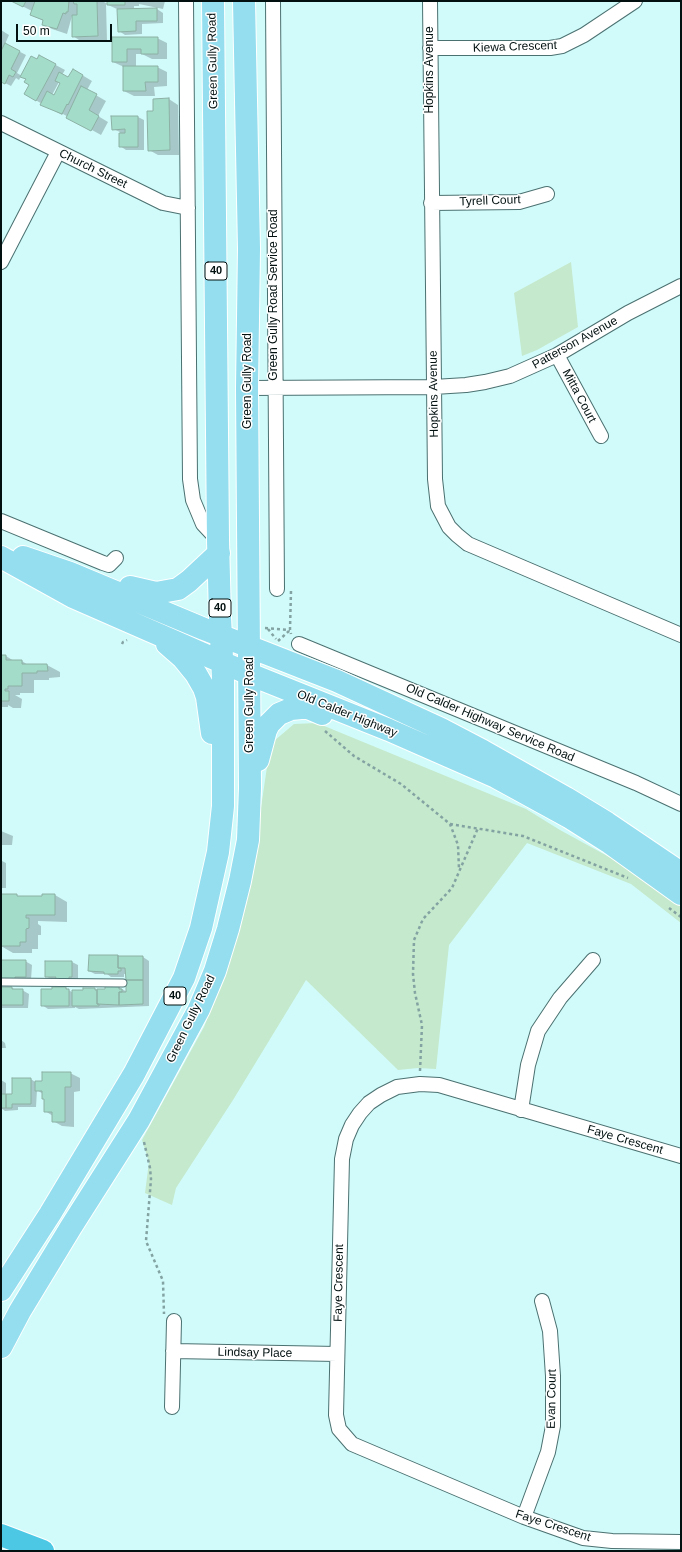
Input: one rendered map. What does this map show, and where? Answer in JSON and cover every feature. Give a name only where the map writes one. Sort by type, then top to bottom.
[{"type":"highway","points":[[1,1534],[43,1551]]},
{"type":"main road","name":"Green Gully Road","points":[[1,1290],[50,1214],[134,1074],[184,978],[201,928],[220,841],[223,806],[223,663],[218,547],[213,1]]},
{"type":"main road","name":"Green Gully Road","points":[[1,1347],[23,1305],[139,1120],[199,1009],[228,929],[248,840],[250,788],[249,647],[258,627],[247,388],[249,249],[244,1]]},
{"type":"main road","points":[[70,574],[148,592],[166,592],[178,589],[189,581],[218,547]]},
{"type":"main road","name":"Old Calder Highway","points":[[1,549],[70,574],[337,681],[410,714],[483,751],[566,798],[607,823],[681,873]]},
{"type":"main road","name":"Old Calder Highway","points":[[1,557],[73,597],[249,674],[389,730],[496,778],[568,817],[610,843],[672,898]]},
{"type":"main road","points":[[152,632],[183,658],[196,674],[204,688],[209,710],[223,806]]},
{"type":"main road","points":[[248,816],[260,748],[266,730],[280,714],[296,708],[308,708],[390,741],[496,778]]},
{"type":"street","points":[[186,1],[190,479],[194,500],[203,524],[218,547]]},
{"type":"street","name":"Green Gully Road Service Road","points":[[273,1],[277,584]]},
{"type":"street","name":"Hopkins Avenue","points":[[430,1],[435,479],[438,506],[443,517],[457,536],[468,544],[681,634]]},
{"type":"street","name":"Kiewa Crescent","points":[[430,48],[550,48],[562,46],[584,35],[635,1]]},
{"type":"street","name":"Church Street","points":[[1,123],[163,203],[188,208]]},
{"type":"street","points":[[1,262],[58,152]]},
{"type":"street","name":"Tyrell Court","points":[[431,203],[519,202],[547,194]]},
{"type":"street","name":"Patterson Avenue","points":[[247,388],[434,387],[466,385],[510,376],[557,355],[640,307],[681,286]]},
{"type":"street","name":"Mitta Court","points":[[557,355],[601,436]]},
{"type":"street","points":[[1,520],[109,565],[116,558]]},
{"type":"street","name":"Old Calder Highway Service Road","points":[[296,640],[636,783],[681,804]]},
{"type":"street","points":[[521,1110],[528,1064],[538,1031],[560,998],[593,960]]},
{"type":"street","name":"Faye Crescent","points":[[681,1156],[439,1085],[420,1084],[397,1087],[369,1103],[356,1119],[346,1139],[342,1159],[336,1415],[339,1429],[352,1444],[524,1517],[583,1538],[612,1541],[681,1542]]},
{"type":"street","name":"Evan Court","points":[[524,1517],[548,1452],[553,1426],[553,1376],[550,1331],[542,1301]]},
{"type":"street","points":[[172,1406],[174,1321]]},
{"type":"street","name":"Lindsay Place","points":[[173,1351],[337,1354]]},
{"type":"lane","points":[[1,982],[123,983]]},
{"type":"path","points":[[277,584],[291,578],[290,630],[296,640]]},
{"type":"path","points":[[258,627],[290,630]]},
{"type":"path","points":[[258,627],[278,641]]},
{"type":"path","points":[[324,730],[354,756],[402,784],[450,824],[458,845],[459,872]]},
{"type":"path","points":[[450,824],[523,836],[634,881]]},
{"type":"path","points":[[420,1084],[422,1025],[415,993],[413,974],[414,940],[423,918],[452,888],[478,828]]},
{"type":"path","points":[[672,898],[681,917]]},
{"type":"path","points":[[139,1120],[150,1168],[151,1179],[146,1241],[163,1281],[163,1314],[174,1321]]},
{"type":"green space","points":[[571,262],[578,327],[537,350],[522,356],[514,293]]},
{"type":"green space","points":[[317,723],[526,809],[560,830],[611,858],[681,907],[681,923],[631,884],[527,843],[449,945],[436,1069],[418,1068],[398,1070],[306,980],[233,1100],[176,1188],[172,1205],[145,1193],[149,1162],[142,1140],[204,1027],[228,966],[252,869],[268,760],[274,741],[294,724]]},
{"type":"building","points":[[11,1],[26,1],[23,7]]},
{"type":"building","points":[[35,1],[69,1],[68,12],[66,12],[66,14],[63,13],[57,29],[42,25],[43,20],[30,15]]},
{"type":"building","points":[[73,1],[97,1],[98,36],[72,37],[72,15],[77,15],[77,4],[74,4]]},
{"type":"building","points":[[107,1],[125,1],[125,5],[107,5]]},
{"type":"building","points":[[157,8],[157,21],[136,21],[136,31],[118,32],[117,9]]},
{"type":"building","points":[[112,37],[158,37],[158,54],[141,54],[141,49],[127,49],[127,62],[112,62]]},
{"type":"building","points":[[5,43],[20,51],[11,69],[16,72],[13,77],[9,75],[5,84],[1,82],[1,51]]},
{"type":"building","points":[[39,55],[56,64],[36,101],[24,94],[29,85],[24,82],[26,79],[20,77],[31,56],[37,59]]},
{"type":"building","points":[[123,66],[158,66],[158,82],[145,82],[146,91],[123,91]]},
{"type":"building","points":[[73,69],[83,75],[62,114],[40,105],[47,91],[54,95],[60,83],[55,81],[59,72],[68,77]]},
{"type":"building","points":[[81,86],[97,94],[89,110],[99,116],[91,131],[66,118]]},
{"type":"building","points":[[169,98],[170,150],[148,151],[147,111],[153,111],[153,99]]},
{"type":"building","points":[[111,116],[138,116],[138,147],[119,147],[119,133],[125,133],[125,129],[112,130]]},
{"type":"building","points":[[1,655],[6,655],[6,660],[22,660],[22,664],[47,664],[48,671],[22,673],[22,686],[8,686],[8,689],[5,689],[5,691],[9,691],[9,701],[1,701]]},
{"type":"building","points":[[1,894],[17,894],[17,896],[42,896],[42,894],[55,894],[55,915],[26,915],[26,918],[29,918],[29,928],[26,929],[26,942],[20,942],[20,946],[1,946]]},
{"type":"building","points":[[89,955],[118,955],[118,968],[121,968],[121,971],[118,971],[118,974],[104,974],[104,972],[88,971]]},
{"type":"building","points":[[118,956],[143,956],[143,980],[126,980],[125,968],[118,968]]},
{"type":"building","points":[[1,960],[26,960],[26,977],[1,979]]},
{"type":"building","points":[[45,961],[72,961],[72,977],[69,977],[69,979],[55,979],[56,977],[45,977]]},
{"type":"building","points":[[126,980],[143,980],[143,1004],[119,1005],[119,992],[126,992]]},
{"type":"building","points":[[105,986],[119,986],[119,989],[122,989],[122,992],[119,992],[119,1005],[97,1004],[97,989],[105,989]]},
{"type":"building","points":[[1,987],[23,989],[23,1005],[1,1005]]},
{"type":"building","points":[[52,987],[66,987],[66,989],[69,989],[69,1006],[41,1006],[41,989],[52,989]]},
{"type":"building","points":[[83,988],[95,988],[95,990],[97,990],[97,1004],[99,1004],[99,1006],[72,1006],[72,990],[83,990]]},
{"type":"building","points":[[42,1072],[71,1072],[71,1087],[65,1087],[65,1122],[52,1122],[52,1112],[44,1112],[44,1099],[42,1099],[42,1091],[35,1091],[35,1081],[42,1081]]},
{"type":"building","points":[[12,1078],[31,1078],[31,1104],[12,1104],[12,1108],[6,1108],[6,1094],[12,1094]]},
{"type":"building","points":[[1,1094],[6,1094],[6,1108],[1,1108]]}]
